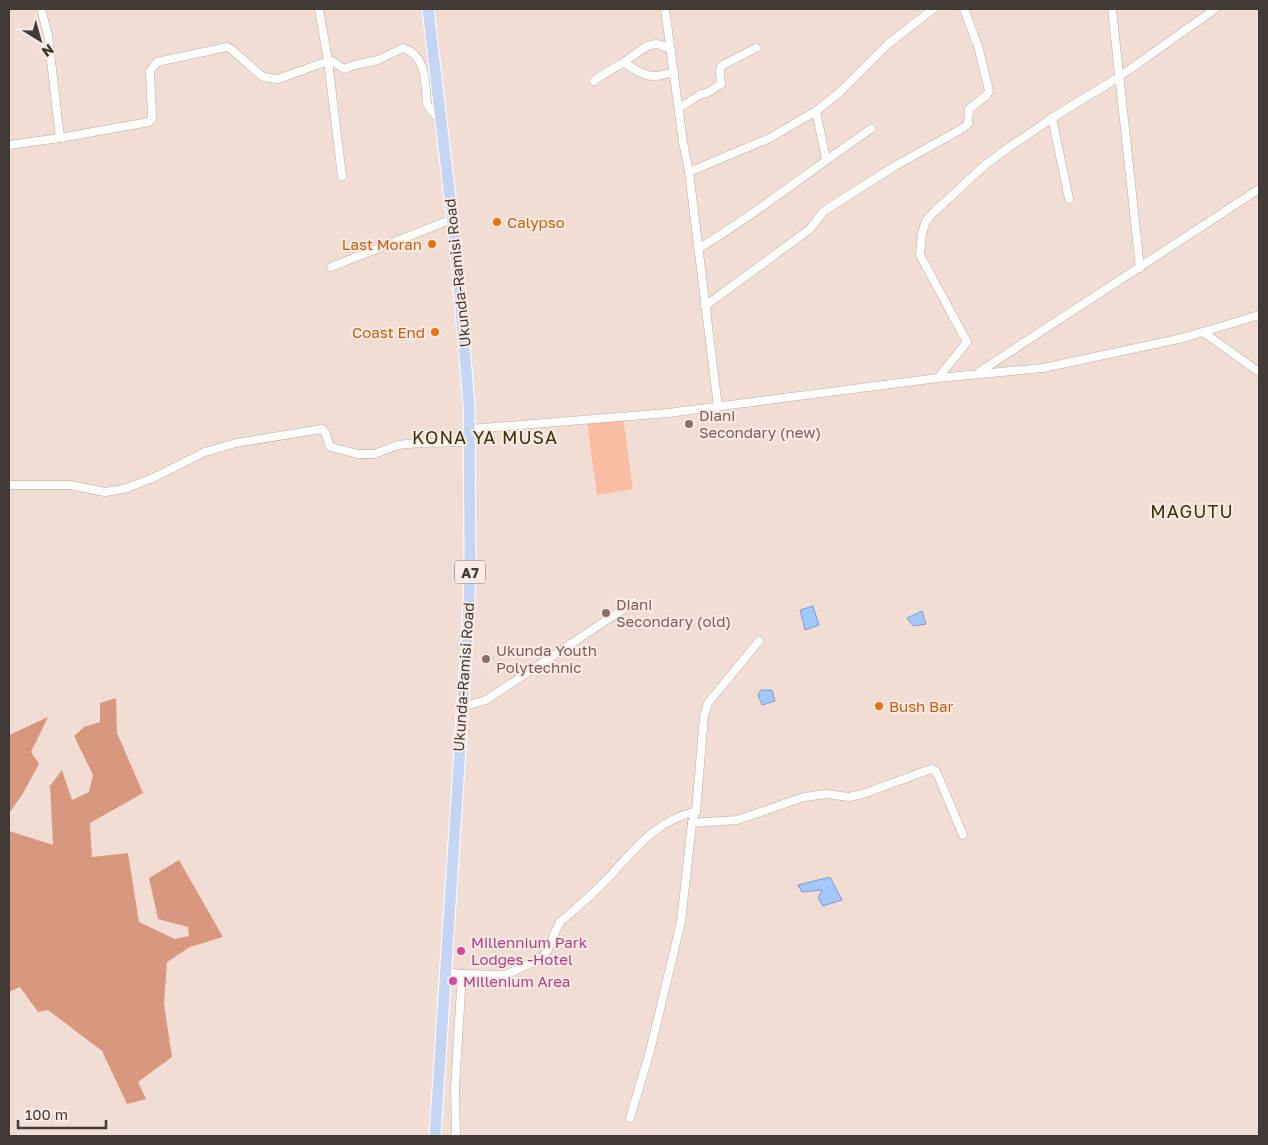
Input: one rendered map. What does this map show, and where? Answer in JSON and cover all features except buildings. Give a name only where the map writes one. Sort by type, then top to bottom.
[{"type":"highway","name":"Ukunda-Ramisi Road","points":[[428,9],[464,338],[470,429],[470,570],[435,1136]]},
{"type":"street","points":[[41,9],[48,35],[60,138]]},
{"type":"street","points":[[319,9],[328,61],[342,176]]},
{"type":"street","points":[[665,9],[689,172],[704,306],[718,407]]},
{"type":"street","points":[[689,172],[770,138],[816,111],[840,92],[888,44],[933,9]]},
{"type":"street","points":[[704,306],[810,229],[824,211],[895,166],[968,124],[970,109],[987,95],[989,91],[978,46],[964,9]]},
{"type":"street","points":[[1112,9],[1140,268]]},
{"type":"street","points":[[938,378],[967,342],[920,255],[922,233],[926,221],[985,165],[1052,118],[1119,77],[1215,9]]},
{"type":"street","points":[[594,81],[644,48],[660,44],[671,50]]},
{"type":"street","points":[[9,145],[149,122],[153,113],[150,71],[157,62],[227,47],[263,77],[278,79],[328,61],[332,61],[344,69],[378,60],[403,48],[413,51],[422,63],[427,104],[441,121]]},
{"type":"street","points":[[679,108],[721,84],[721,66],[756,48]]},
{"type":"street","points":[[624,62],[650,76],[674,74]]},
{"type":"street","points":[[816,111],[826,159]]},
{"type":"street","points":[[1052,118],[1069,199]]},
{"type":"street","points":[[698,249],[871,129]]},
{"type":"street","points":[[977,374],[1259,190]]},
{"type":"street","points":[[331,266],[452,219]]},
{"type":"street","points":[[470,429],[718,407],[820,392],[1043,368],[1183,338],[1259,315]]},
{"type":"street","points":[[1203,332],[1259,372]]},
{"type":"street","points":[[9,485],[70,485],[105,492],[131,486],[153,478],[205,452],[228,445],[322,429],[327,435],[331,447],[358,454],[374,454],[398,445],[470,442]]},
{"type":"street","points":[[462,707],[486,700],[634,602]]},
{"type":"street","points":[[630,1118],[650,1051],[681,922],[692,823],[696,810],[704,716],[708,703],[759,641]]},
{"type":"street","points":[[692,823],[737,820],[804,797],[826,794],[848,797],[862,794],[931,769],[936,771],[963,835]]},
{"type":"street","points":[[444,972],[505,975],[540,959],[544,956],[555,929],[560,922],[607,879],[645,839],[663,823],[678,815],[696,810]]},
{"type":"street","points":[[456,1136],[455,1088],[462,974]]},
{"type":"shaded area","points":[[623,417],[633,489],[597,495],[587,423]]},
{"type":"shaded area","points":[[116,698],[117,733],[143,793],[90,823],[92,857],[128,853],[139,922],[175,939],[189,936],[188,927],[158,919],[149,878],[179,860],[223,937],[190,947],[167,962],[164,1004],[172,1057],[138,1082],[146,1099],[127,1104],[102,1051],[48,1010],[38,1012],[20,987],[9,992],[9,831],[53,845],[50,786],[62,770],[72,800],[89,792],[93,775],[74,736],[84,727],[100,722],[100,703]]},
{"type":"shaded area","points":[[48,717],[31,752],[39,764],[22,795],[9,813],[9,735]]},
{"type":"water","points":[[813,606],[819,625],[805,630],[800,610]]},
{"type":"water","points":[[922,611],[926,624],[913,626],[907,618]]},
{"type":"water","points":[[761,690],[772,690],[775,701],[762,705],[758,695]]},
{"type":"water","points":[[830,877],[842,900],[823,906],[818,898],[822,890],[802,892],[798,885]]},
{"type":"place","name":"Calypso","points":[[497,222]]},
{"type":"place","name":"Last Moran","points":[[432,244]]},
{"type":"place","name":"Coast End","points":[[435,332]]},
{"type":"place","name":"Diani Secondary (new)","points":[[689,424]]},
{"type":"place","name":"Diani Secondary (old)","points":[[606,613]]},
{"type":"place","name":"Ukunda Youth Polytechnic","points":[[486,659]]},
{"type":"place","name":"Bush Bar","points":[[879,706]]},
{"type":"place","name":"Millennium Park Lodges -Hotel","points":[[461,951]]},
{"type":"place","name":"Millenium Area","points":[[453,981]]},
{"type":"district","name":"KONA YA MUSA","points":[[485,437]]},
{"type":"district","name":"MAGUTU","points":[[1192,511]]}]
